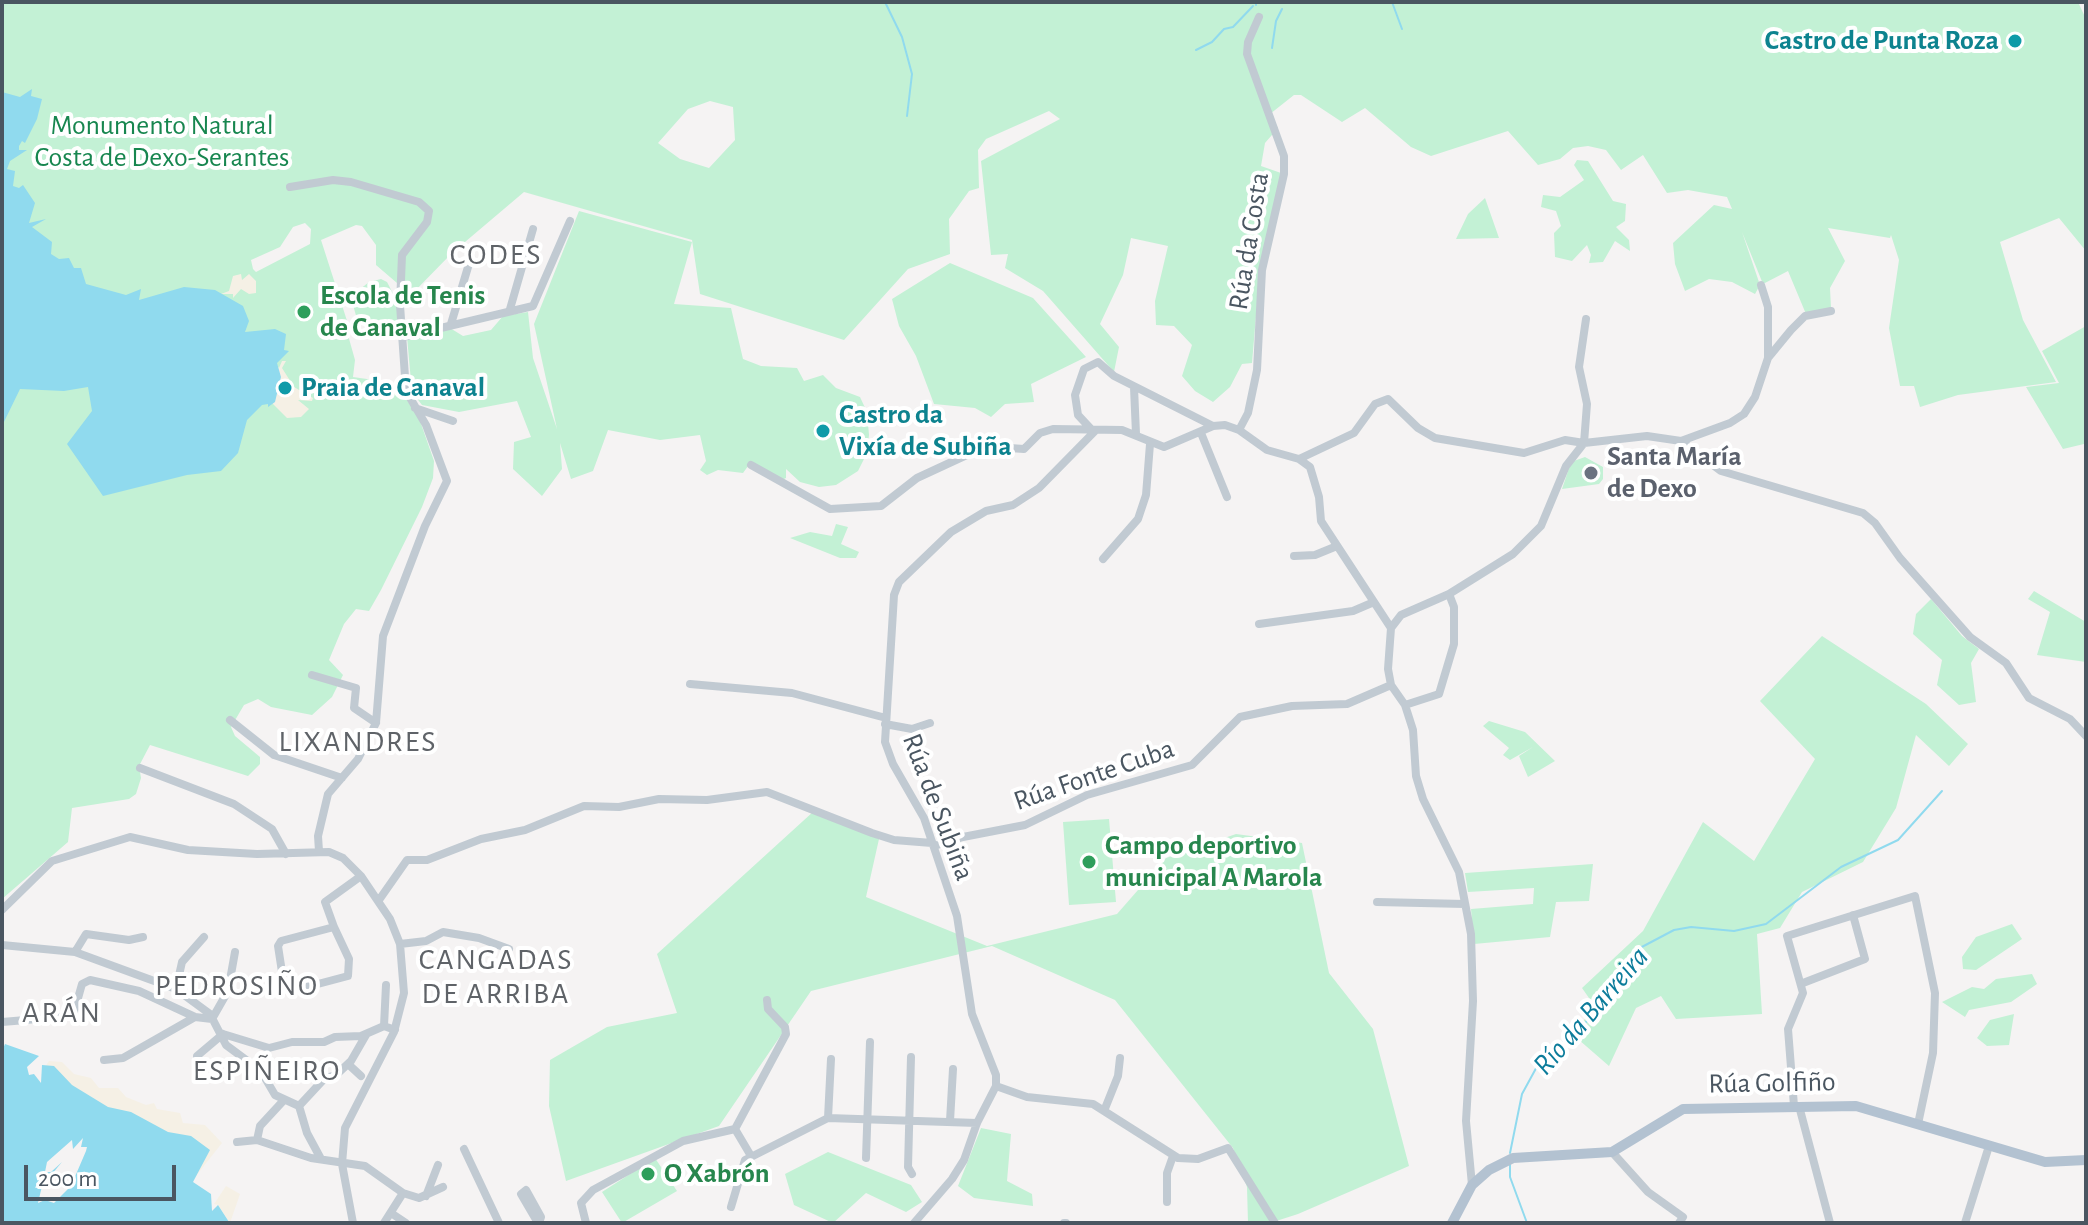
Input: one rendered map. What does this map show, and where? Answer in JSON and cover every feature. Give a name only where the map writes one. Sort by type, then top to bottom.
[{"type":"main road","name":"Rúa Golfiño","points":[[1472,1185],[1489,1170],[1513,1158],[1612,1152],[1683,1109],[1856,1106],[2054,1164],[2086,1160]]},
{"type":"main road","points":[[1452,1223],[1472,1185]]},
{"type":"street","name":"Rúa da Costa","points":[[1239,430],[1248,413],[1257,370],[1262,270],[1284,174],[1284,156],[1247,54],[1248,42],[1259,17]]},
{"type":"street","points":[[290,187],[333,180],[351,182],[419,202],[429,211],[427,222],[402,255],[406,391],[426,425],[447,481],[425,526],[383,636],[376,723],[358,759],[328,794],[318,836],[319,851]]},
{"type":"street","points":[[403,337],[510,309],[533,306],[570,221]]},
{"type":"street","points":[[510,309],[533,229]]},
{"type":"street","points":[[451,324],[471,257]]},
{"type":"street","points":[[1681,441],[1730,423],[1744,414],[1755,397],[1768,358],[1768,307],[1761,285]]},
{"type":"street","points":[[1768,358],[1805,316],[1831,311]]},
{"type":"street","points":[[1391,628],[1401,615],[1449,594],[1513,554],[1541,526],[1566,466],[1584,443],[1587,404],[1579,367],[1586,319]]},
{"type":"street","points":[[1093,430],[1078,415],[1075,395],[1084,369],[1098,362],[1134,387],[1213,426],[1239,430],[1267,450],[1299,459],[1310,467],[1319,497],[1321,521],[1391,628],[1391,685],[1405,705],[1413,730],[1416,776],[1459,872],[1465,904],[1473,974],[1466,1121],[1472,1185]]},
{"type":"street","points":[[1134,387],[1136,434]]},
{"type":"street","points":[[1299,459],[1354,433],[1375,404],[1388,399],[1418,428],[1435,438],[1524,453],[1565,440],[1584,443],[1647,436],[1681,441],[1721,471],[1863,513],[1875,523],[1900,558],[1970,637],[2006,663],[2029,698],[2070,719],[2086,736]]},
{"type":"street","points":[[415,408],[453,421]]},
{"type":"street","points":[[751,465],[830,509],[881,506],[917,478],[971,453],[995,447],[1024,449],[1040,433],[1053,429],[1136,434],[1150,444],[1164,447],[1213,426]]},
{"type":"street","name":"Rúa de Subiña","points":[[996,1086],[987,1048],[972,1014],[964,945],[933,844],[924,818],[893,764],[885,742],[894,595],[899,582],[951,532],[974,517],[1013,505],[1039,488],[1093,430]]},
{"type":"street","points":[[1201,433],[1227,497]]},
{"type":"street","points":[[1103,559],[1138,519],[1146,495],[1150,444]]},
{"type":"street","points":[[1294,556],[1315,555],[1337,546]]},
{"type":"street","points":[[1405,705],[1439,694],[1454,644],[1454,607],[1449,594]]},
{"type":"street","points":[[1259,624],[1340,614],[1374,602]]},
{"type":"street","points":[[312,675],[356,688],[354,708],[376,723]]},
{"type":"street","points":[[690,684],[792,693],[912,729],[930,723]]},
{"type":"street","name":"Rúa Fonte Cuba","points":[[933,844],[1025,825],[1087,795],[1192,765],[1240,717],[1292,706],[1347,704],[1391,685]]},
{"type":"street","points":[[230,720],[274,755],[342,778]]},
{"type":"street","points":[[140,768],[234,804],[272,829],[286,854]]},
{"type":"street","points":[[379,900],[407,860],[427,860],[481,839],[525,830],[584,806],[619,807],[659,799],[707,800],[767,792],[894,840],[933,844]]},
{"type":"street","points":[[2,910],[52,861],[130,837],[188,850],[286,854],[319,851],[343,858],[379,900],[400,944],[404,993],[395,1030],[345,1128],[342,1164],[353,1223]]},
{"type":"street","points":[[334,927],[281,941],[278,946],[284,985],[299,989],[348,976],[349,959],[325,902],[361,876]]},
{"type":"street","points":[[1830,1223],[1796,1106],[1788,1029],[1803,993],[1803,983],[1787,936],[1915,896],[1935,993],[1933,1053],[1918,1124]]},
{"type":"street","points":[[1377,902],[1465,904]]},
{"type":"street","points":[[1803,983],[1865,959],[1853,915]]},
{"type":"street","points":[[400,944],[426,941],[443,932],[479,938],[509,949]]},
{"type":"street","points":[[75,952],[86,934],[129,940],[143,937]]},
{"type":"street","points":[[176,989],[182,962],[204,937]]},
{"type":"street","points":[[2,945],[75,952],[176,989],[205,1009],[223,1034],[226,1045],[261,1071],[275,1095],[299,1106]]},
{"type":"street","points":[[212,1019],[228,991],[235,952]]},
{"type":"street","points":[[2,1022],[73,1016],[82,984],[90,980],[139,991],[195,1017],[212,1019]]},
{"type":"street","points":[[384,1026],[386,985]]},
{"type":"street","points":[[586,1223],[581,1203],[593,1190],[683,1141],[735,1129],[786,1034],[785,1027],[768,1009],[767,1000]]},
{"type":"street","points":[[104,1060],[123,1058],[195,1017]]},
{"type":"street","points":[[223,1034],[269,1048],[292,1042],[324,1042],[335,1037],[366,1035],[384,1026],[395,1030]]},
{"type":"street","points":[[197,1064],[197,1056],[223,1034]]},
{"type":"street","points":[[299,1106],[325,1078],[336,1075],[348,1064],[366,1035]]},
{"type":"street","points":[[866,1158],[870,1042]]},
{"type":"street","points":[[911,1057],[908,1167],[912,1174]]},
{"type":"street","points":[[1104,1111],[1118,1076],[1120,1058]]},
{"type":"street","points":[[828,1118],[831,1059]]},
{"type":"street","points":[[348,1064],[361,1076]]},
{"type":"street","points":[[950,1121],[953,1069]]},
{"type":"street","points":[[914,1223],[952,1179],[964,1160],[977,1123],[996,1086],[1027,1097],[1093,1104],[1173,1156],[1198,1159],[1228,1148],[1275,1223]]},
{"type":"street","points":[[257,1140],[260,1126],[284,1100]]},
{"type":"street","points":[[299,1106],[307,1133],[321,1159]]},
{"type":"street","points":[[731,1207],[741,1167],[751,1156],[828,1118],[977,1123]]},
{"type":"street","points":[[735,1129],[751,1156]]},
{"type":"street","points":[[237,1142],[257,1140],[321,1159],[365,1166],[403,1193],[426,1196],[443,1187]]},
{"type":"street","points":[[1965,1223],[1989,1146]]},
{"type":"street","points":[[464,1149],[499,1223]]},
{"type":"street","points":[[1612,1152],[1648,1192],[1681,1220],[1692,1223]]},
{"type":"street","points":[[1167,1202],[1167,1173],[1173,1156]]},
{"type":"street","points":[[426,1196],[438,1165]]},
{"type":"street","points":[[384,1223],[403,1193]]},
{"type":"street","points":[[391,1213],[406,1223]]},
{"type":"green space","name":"Monumento Natural Costa de Dexo-Serantes","points":[[2,2],[2078,2],[2086,19],[2086,251],[2059,218],[2000,242],[2023,320],[2056,382],[1958,395],[1920,407],[1914,386],[1900,386],[1889,328],[1899,260],[1891,235],[1890,238],[1828,228],[1845,261],[1830,288],[1831,308],[1806,314],[1788,271],[1763,284],[1742,232],[1760,285],[1755,294],[1732,282],[1709,279],[1685,291],[1675,264],[1673,243],[1714,205],[1732,209],[1727,197],[1688,190],[1667,193],[1643,155],[1621,170],[1606,150],[1588,146],[1573,148],[1560,159],[1538,165],[1508,131],[1431,156],[1411,147],[1365,108],[1342,122],[1301,95],[1294,95],[1270,114],[1278,128],[1265,143],[1261,166],[1281,173],[1258,292],[1252,363],[1242,364],[1230,387],[1213,402],[1195,391],[1182,376],[1192,345],[1174,326],[1156,325],[1155,301],[1168,246],[1131,238],[1123,275],[1100,324],[1119,347],[1114,372],[1043,291],[1005,268],[1008,254],[991,255],[981,161],[1060,119],[1049,111],[986,139],[978,150],[979,188],[969,191],[949,219],[950,254],[908,269],[844,340],[700,294],[692,240],[524,192],[452,253],[411,295],[376,265],[376,245],[362,226],[356,225],[321,240],[349,327],[346,328],[355,360],[353,377],[374,380],[407,400],[419,418],[434,461],[433,478],[422,507],[381,590],[369,611],[356,609],[344,624],[329,660],[343,675],[332,697],[312,715],[271,707],[258,699],[244,705],[231,727],[235,736],[260,757],[260,764],[248,776],[150,745],[139,766],[141,778],[136,794],[129,799],[72,808],[68,842],[2,899],[2,373],[152,300],[135,300],[104,291],[86,292],[6,216]],"holes":[[[710,101],[733,107],[735,140],[709,168],[680,159],[658,143],[688,109]],[[305,223],[311,229],[310,244],[256,272],[253,269],[251,260],[280,247],[293,227]]]},
{"type":"green space","points":[[1577,160],[1588,161],[1613,201],[1626,204],[1625,221],[1616,227],[1629,240],[1630,251],[1615,241],[1603,262],[1589,263],[1591,255],[1587,245],[1572,261],[1555,257],[1554,233],[1561,226],[1556,211],[1541,207],[1543,195],[1560,197],[1584,180],[1574,165]]},
{"type":"green space","points":[[1485,198],[1499,238],[1456,239],[1468,214]]},
{"type":"green space","points":[[579,211],[692,242],[674,304],[731,308],[743,359],[761,366],[797,368],[804,381],[823,375],[836,388],[860,397],[867,412],[869,435],[867,453],[858,471],[836,485],[819,487],[800,482],[786,469],[786,478],[782,480],[751,462],[743,473],[718,470],[707,475],[700,470],[706,461],[700,435],[660,440],[608,430],[593,471],[571,479],[560,443],[562,469],[542,496],[513,469],[514,442],[531,437],[517,401],[459,412],[422,405],[412,392],[407,337],[450,328],[463,336],[491,330],[503,316],[528,312],[533,358],[557,429],[534,324]]},
{"type":"green space","points":[[950,263],[1033,298],[1086,357],[1031,384],[1034,402],[1005,404],[991,417],[975,408],[934,404],[916,356],[899,326],[892,299]]},
{"type":"green space","points":[[381,279],[387,282],[398,303],[399,327],[396,334],[388,336],[369,329],[357,319],[353,305],[343,295],[346,290],[359,290],[369,282]]},
{"type":"green space","points":[[2086,326],[2086,439],[2084,444],[2063,449],[2026,387],[2059,383],[2042,351]]},
{"type":"green space","points":[[1585,457],[1603,467],[1603,479],[1599,484],[1562,489],[1571,462]]},
{"type":"green space","points":[[836,524],[848,527],[841,544],[859,552],[856,558],[840,558],[790,538],[810,532],[832,536]]},
{"type":"green space","points":[[2034,591],[2086,622],[2086,662],[2037,655],[2050,612],[2028,599]]},
{"type":"green space","points":[[1931,599],[1962,636],[1979,649],[1971,663],[1976,702],[1959,705],[1937,685],[1942,660],[1913,634],[1916,614]]},
{"type":"green space","points":[[1822,636],[1926,704],[1968,744],[1949,766],[1916,735],[1896,808],[1863,862],[1802,892],[1780,928],[1757,934],[1762,1014],[1676,1019],[1661,996],[1636,1008],[1609,1066],[1571,1033],[1596,1008],[1582,988],[1643,931],[1703,822],[1754,861],[1815,759],[1760,701]]},
{"type":"green space","points":[[1489,721],[1525,732],[1555,761],[1528,777],[1519,756],[1533,747],[1510,760],[1503,755],[1509,748],[1483,726]]},
{"type":"green space","points":[[814,811],[879,839],[866,897],[987,946],[1117,914],[1166,858],[1236,834],[1302,843],[1329,973],[1373,1029],[1409,1166],[1298,1214],[1270,1223],[1248,1223],[1247,1187],[1233,1148],[1115,1000],[992,946],[811,991],[719,1126],[566,1181],[549,1106],[550,1060],[607,1027],[677,1013],[657,954]]},
{"type":"green space","name":"Campo deportivo municipal A Marola","points":[[1109,819],[1116,902],[1069,905],[1063,822]]},
{"type":"green space","points":[[1593,864],[1589,901],[1556,902],[1550,937],[1474,944],[1471,909],[1533,904],[1534,888],[1468,892],[1465,873]]},
{"type":"green space","points":[[2012,924],[2022,939],[1976,970],[1963,969],[1962,957],[1976,937]]},
{"type":"green space","points":[[2032,974],[2037,984],[2011,1002],[1969,1010],[1965,1017],[1942,1002],[1972,987],[1984,989],[1996,979]]},
{"type":"green space","points":[[2014,1014],[2009,1045],[1987,1046],[1977,1038],[1990,1020]]},
{"type":"green space","points":[[981,1128],[1011,1134],[1007,1181],[1032,1194],[1033,1206],[974,1198],[958,1186]]},
{"type":"green space","points":[[828,1152],[911,1185],[922,1202],[906,1212],[866,1193],[833,1223],[794,1205],[785,1174]]},
{"type":"green space","name":"O Xabrón","points":[[655,1158],[677,1191],[622,1223],[602,1192]]},
{"type":"sand","points":[[241,274],[242,280],[249,274],[256,281],[256,293],[249,294],[241,289],[233,298],[233,294],[221,294],[229,291],[233,276]]},
{"type":"sand","name":"Praia de Canaval","points":[[282,361],[286,361],[282,368],[294,387],[313,398],[312,401],[298,400],[309,409],[301,417],[287,418],[271,402],[275,362],[279,368]]},
{"type":"sand","points":[[49,1061],[62,1062],[74,1074],[91,1078],[99,1088],[118,1088],[126,1097],[146,1105],[154,1103],[157,1109],[180,1113],[183,1123],[205,1125],[222,1143],[192,1181],[43,1070]]},
{"type":"sand","points":[[226,1186],[240,1194],[230,1223],[218,1205],[214,1204]]},
{"type":"water","points":[[32,89],[31,96],[42,99],[37,119],[25,143],[22,141],[19,146],[19,150],[27,150],[10,161],[7,169],[15,171],[13,186],[19,188],[23,185],[35,203],[29,223],[46,219],[32,227],[52,242],[51,254],[59,259],[69,258],[74,268],[81,268],[86,284],[126,295],[141,289],[139,300],[184,287],[215,290],[243,306],[249,321],[245,332],[275,329],[286,334],[284,350],[289,351],[277,363],[281,377],[275,402],[268,407],[268,404],[262,405],[247,420],[238,453],[221,471],[187,475],[103,496],[67,444],[92,411],[88,387],[64,391],[20,389],[2,426],[2,92],[20,97]]},
{"type":"water","points":[[5,1044],[39,1056],[27,1067],[29,1075],[34,1074],[41,1083],[42,1065],[54,1066],[72,1085],[108,1107],[131,1112],[168,1132],[191,1136],[210,1150],[193,1182],[211,1194],[212,1211],[218,1205],[229,1222],[234,1223],[2,1223],[2,1051]],"holes":[[[83,1138],[81,1147],[87,1147],[71,1186],[54,1203],[45,1200],[38,1203],[42,1186],[62,1162],[51,1172],[45,1172],[47,1162],[72,1140],[73,1149]]]},
{"type":"waterway","points":[[885,2],[902,37],[912,74],[907,116]]},
{"type":"waterway","points":[[1392,2],[1402,29]]},
{"type":"waterway","points":[[1196,50],[1212,42],[1224,29],[1233,27],[1253,6]]},
{"type":"waterway","points":[[1272,48],[1276,21],[1282,9]]},
{"type":"waterway","name":"Río da Barreira","points":[[1510,1153],[1522,1094],[1540,1061],[1599,1011],[1638,949],[1674,930],[1691,927],[1734,931],[1766,924],[1841,867],[1898,840],[1942,791]]},
{"type":"waterway","name":"Río da Barreira","points":[[1510,1164],[1510,1177],[1527,1223]]},
{"type":"place","name":"Castro de Punta Roza","points":[[2015,41]]},
{"type":"place","name":"Escola de Tenis de Canaval","points":[[304,312]]},
{"type":"place","name":"Praia de Canaval","points":[[285,388]]},
{"type":"place","name":"Castro da Vixía de Subiña","points":[[823,431]]},
{"type":"place","name":"Santa María de Dexo","points":[[1591,473]]},
{"type":"place","name":"Campo deportivo municipal A Marola","points":[[1089,862]]},
{"type":"place","name":"O Xabrón","points":[[648,1174]]},
{"type":"district","name":"CODES","points":[[496,255]]},
{"type":"district","name":"LIXANDRES","points":[[358,742]]},
{"type":"district","name":"CANGADAS DE ARRIBA","points":[[496,977]]},
{"type":"district","name":"PEDROSIÑO","points":[[237,986]]},
{"type":"district","name":"ARÁN","points":[[62,1013]]},
{"type":"district","name":"ESPIÑEIRO","points":[[267,1071]]}]
